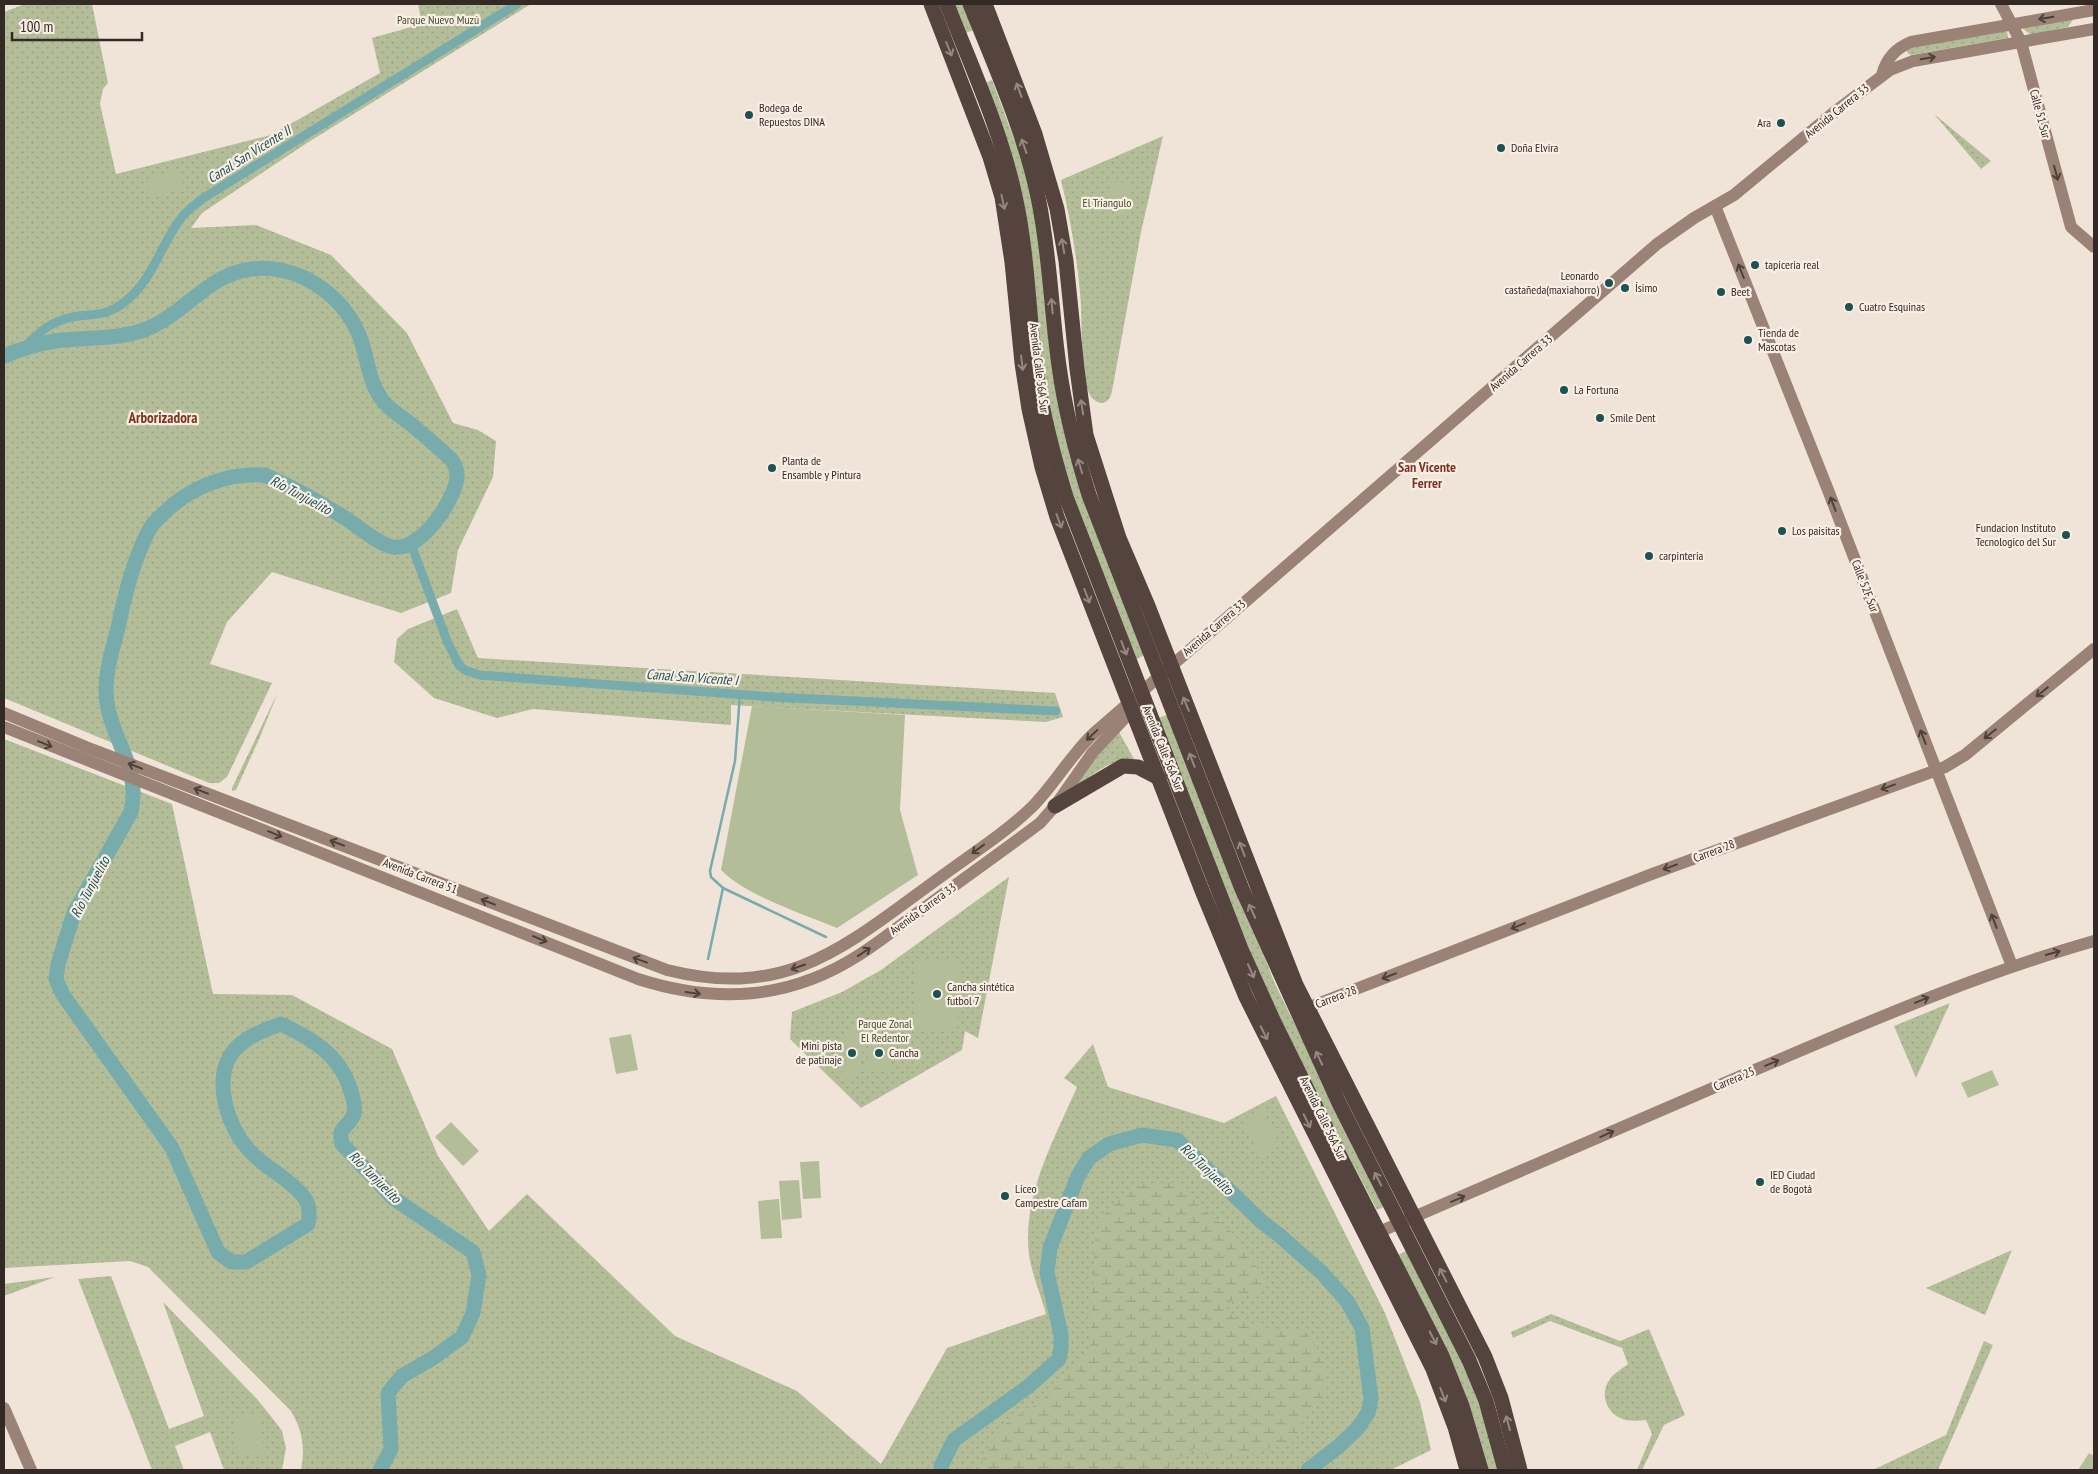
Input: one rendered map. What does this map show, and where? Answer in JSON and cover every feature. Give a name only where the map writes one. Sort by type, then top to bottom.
[{"type":"highway","name":"Avenida Calle 56A Sur","points":[[931,4],[996,174],[1006,216],[1022,363],[1034,437],[1055,509],[1070,550],[1198,841],[1241,950],[1315,1106],[1448,1369],[1462,1406],[1481,1470]]},
{"type":"highway","name":"Avenida Calle 56A Sur","points":[[947,4],[991,116],[1011,177],[1025,260],[1033,346],[1049,438],[1066,497],[1094,570],[1159,778],[1238,979],[1432,1370],[1455,1427],[1467,1470]]},
{"type":"highway","name":"Avenida Calle 56A Sur","points":[[970,4],[1025,147],[1033,174],[1041,214],[1060,376],[1075,449],[1089,495],[1163,673],[1222,798],[1273,930],[1307,1008],[1367,1126],[1406,1220],[1475,1374],[1492,1421],[1505,1470]]},
{"type":"highway","name":"Avenida Calle 56A Sur","points":[[986,4],[1045,165],[1057,209],[1066,261],[1086,435],[1163,673],[1223,840],[1242,889],[1339,1103],[1474,1335],[1501,1398],[1520,1470]]},
{"type":"highway","points":[[1041,214],[1045,165]]},
{"type":"highway","points":[[1015,297],[1033,346]]},
{"type":"highway","points":[[1089,495],[1119,538]]},
{"type":"highway","points":[[1070,550],[1094,570]]},
{"type":"highway","points":[[1055,806],[1122,766],[1138,767],[1159,778]]},
{"type":"highway","points":[[1222,798],[1223,840]]},
{"type":"highway","points":[[1197,875],[1198,841]]},
{"type":"highway","points":[[1278,1061],[1315,1106]]},
{"type":"highway","points":[[1339,1103],[1367,1126]]},
{"type":"highway","points":[[1474,1335],[1475,1374]]},
{"type":"main road","name":"Calle 51 Sur","points":[[2001,4],[2021,42],[2071,227],[2094,247]]},
{"type":"main road","name":"Avenida Carrera 33","points":[[1882,75],[1890,57],[1900,48],[1911,42],[2012,24],[2079,8],[2094,10]]},
{"type":"main road","points":[[2063,34],[2076,25],[2079,8]]},
{"type":"main road","name":"Avenida Carrera 33","points":[[805,982],[826,974],[859,955],[1033,828],[1055,806],[1089,756],[1136,700],[1163,673],[1657,244],[1734,194],[1882,75],[1914,61],[2094,29]]},
{"type":"main road","name":"Calle 52F Sur","points":[[1715,206],[1828,490],[2012,966]]},
{"type":"main road","name":"Carrera 28","points":[[1307,1008],[1652,874],[1953,763],[2094,649]]},
{"type":"main road","name":"Avenida Carrera 33","points":[[842,947],[1003,831],[1042,797],[1080,746],[1136,700]]},
{"type":"main road","name":"Avenida Carrera 51","points":[[4,713],[427,895],[638,979],[662,987],[705,994],[726,995],[769,992],[805,982]]},
{"type":"main road","name":"Avenida Carrera 51","points":[[4,727],[87,760],[180,790],[433,881],[641,961],[693,977],[718,979],[746,978],[780,973],[816,961],[842,947]]},
{"type":"main road","points":[[1033,828],[1042,797]]},
{"type":"main road","points":[[1003,831],[1012,843]]},
{"type":"main road","points":[[427,895],[433,881]]},
{"type":"main road","name":"Carrera 25","points":[[1379,1232],[1872,1020],[2012,966],[2094,941]]},
{"type":"main road","points":[[4,1408],[31,1470]]},
{"type":"green space","name":"Parque Nuevo Muzú","points":[[25,4],[92,4],[108,83],[103,89],[100,104],[116,174],[271,135],[380,73],[372,38],[422,24],[418,4],[531,4],[307,143],[202,213],[191,228],[256,225],[331,255],[407,333],[453,423],[478,430],[496,441],[493,477],[458,550],[451,593],[401,613],[272,572],[227,622],[210,664],[272,683],[227,777],[219,783],[209,783],[4,698],[4,12]]},
{"type":"green space","points":[[951,4],[964,4],[974,30],[963,34]]},
{"type":"green space","points":[[2074,18],[2068,27],[2031,35],[2022,28]]},
{"type":"green space","points":[[2007,30],[2008,38],[1910,55],[1906,51],[1907,49]]},
{"type":"green space","points":[[992,80],[1014,139],[1023,155],[1031,183],[1055,376],[1146,654],[1135,660],[1062,471],[983,84]]},
{"type":"green space","points":[[1934,114],[1991,161],[1981,169]]},
{"type":"green space","name":"El Triangulo","points":[[1163,136],[1141,232],[1111,396],[1108,400],[1099,403],[1092,398],[1086,385],[1078,274],[1061,180]]},
{"type":"green space","points":[[178,169],[184,188],[151,199],[145,180]]},
{"type":"green space","points":[[1112,180],[1133,185],[1126,215],[1105,210]]},
{"type":"green space","points":[[457,609],[478,658],[1055,693],[1063,717],[1046,722],[731,705],[731,725],[533,709],[497,718],[434,698],[394,662],[397,639],[408,629]]},
{"type":"green space","points":[[278,692],[236,790],[232,791],[232,788]]},
{"type":"green space","points":[[752,706],[905,715],[900,810],[918,875],[837,928],[759,896],[744,888],[721,870]]},
{"type":"green space","points":[[1169,714],[1275,984],[1385,1206],[1377,1210],[1279,1023],[1156,719]]},
{"type":"green space","points":[[1119,732],[1134,759],[1109,765],[1094,773],[1074,789],[1100,752]]},
{"type":"green space","points":[[4,739],[172,804],[213,994],[292,995],[392,1049],[438,1156],[489,1231],[527,1194],[675,1336],[797,1391],[881,1464],[947,1348],[1046,1314],[1029,1255],[1030,1211],[1042,1168],[1077,1087],[1064,1078],[1093,1044],[1108,1087],[1224,1123],[1276,1096],[1385,1313],[1420,1402],[1431,1450],[1391,1470],[301,1470],[302,1440],[291,1411],[148,1267],[130,1261],[4,1268]]},
{"type":"green space","name":"Parque Zonal El Redentor","points":[[1009,877],[978,1038],[965,1031],[962,1050],[861,1108],[790,1039],[792,1012],[842,992],[881,970]]},
{"type":"green space","name":"Cancha sintética futbol 7","points":[[917,959],[961,961],[957,1030],[914,1028]]},
{"type":"green space","points":[[1950,1003],[1916,1078],[1894,1026]]},
{"type":"green space","points":[[854,1030],[861,1035],[863,1044],[862,1057],[857,1075],[855,1078],[848,1079],[841,1072],[842,1039],[847,1031]]},
{"type":"green space","points":[[631,1034],[638,1070],[616,1074],[609,1038]]},
{"type":"green space","name":"Cancha","points":[[869,1035],[892,1036],[890,1072],[867,1071]]},
{"type":"green space","points":[[1992,1070],[1999,1085],[1968,1098],[1961,1083]]},
{"type":"green space","points":[[1263,1110],[1280,1146],[1260,1155],[1242,1120]]},
{"type":"green space","points":[[451,1122],[479,1151],[463,1166],[435,1137]]},
{"type":"green space","points":[[819,1161],[821,1198],[803,1199],[800,1162]]},
{"type":"green space","points":[[799,1180],[802,1218],[782,1220],[779,1181]]},
{"type":"green space","points":[[1146,1183],[1179,1183],[1202,1208],[1235,1235],[1265,1280],[1263,1290],[1231,1301],[1225,1310],[1244,1323],[1253,1326],[1305,1331],[1324,1358],[1323,1397],[1305,1418],[1293,1442],[1217,1462],[1195,1448],[1171,1464],[1167,1470],[984,1470],[982,1460],[995,1437],[1008,1421],[1039,1403],[1067,1376],[1090,1348],[1095,1235],[1110,1205]]},
{"type":"green space","points":[[779,1199],[782,1238],[761,1239],[758,1201]]},
{"type":"green space","points":[[1408,1250],[1474,1384],[1500,1470],[1486,1470],[1396,1256]]},
{"type":"green space","points":[[2012,1250],[1985,1315],[1926,1288]]},
{"type":"green space","points":[[111,1276],[169,1429],[204,1416],[163,1302],[257,1399],[282,1431],[286,1448],[282,1470],[224,1470],[210,1432],[175,1446],[184,1470],[152,1470],[78,1279]]},
{"type":"green space","points":[[55,1277],[4,1296],[4,1284]]},
{"type":"green space","points":[[1551,1314],[1620,1341],[1649,1329],[1685,1415],[1664,1425],[1642,1470],[1637,1470],[1652,1434],[1646,1420],[1631,1421],[1620,1418],[1610,1409],[1605,1398],[1605,1392],[1610,1379],[1628,1364],[1622,1348],[1550,1321],[1513,1338],[1511,1332]]},
{"type":"green space","points":[[1984,1341],[1993,1345],[1938,1470],[1873,1470],[1946,1435]]},
{"type":"green space","points":[[260,1416],[264,1455],[238,1457],[234,1418]]},
{"type":"green space","points":[[2089,1453],[2094,1456],[2094,1470],[2078,1470]]},
{"type":"waterway","name":"Canal San Vicente II","points":[[25,347],[42,331],[56,322],[71,317],[102,313],[118,307],[144,281],[182,217],[202,199],[517,4]]},
{"type":"waterway","name":"Río Tunjuelito","points":[[4,356],[29,347],[55,341],[109,337],[141,331],[167,318],[202,291],[227,276],[241,271],[260,268],[279,270],[297,275],[314,283],[343,308],[361,340],[378,394],[389,407],[452,460],[456,469],[455,488],[443,511],[425,533],[415,541],[404,546],[394,547],[382,543],[315,500],[264,475],[236,476],[197,489],[174,504],[152,526],[143,542],[130,578],[111,655],[106,684],[110,717],[125,756],[132,782],[131,812],[74,913],[58,964],[56,979],[63,995],[172,1148],[218,1252],[231,1262],[246,1262],[308,1224],[309,1209],[307,1202],[297,1189],[254,1155],[241,1140],[229,1117],[223,1092],[225,1067],[234,1050],[252,1036],[281,1024],[304,1036],[324,1050],[333,1058],[346,1078],[355,1111],[352,1119],[342,1130],[342,1144],[393,1198],[473,1252],[479,1275],[473,1313],[462,1337],[433,1358],[402,1376],[388,1393],[391,1449],[380,1470]]},
{"type":"waterway","name":"Canal San Vicente I","points":[[411,544],[447,641],[459,665],[465,670],[479,675],[773,697],[1056,711]]},
{"type":"waterway","points":[[740,694],[735,761],[710,871],[711,877],[723,888],[826,937]]},
{"type":"waterway","points":[[708,959],[723,888]]},
{"type":"waterway","name":"Río Tunjuelito","points":[[942,1470],[941,1466],[954,1440],[1029,1386],[1059,1359],[1061,1335],[1047,1272],[1050,1248],[1078,1176],[1089,1158],[1109,1144],[1142,1135],[1177,1140],[1261,1221],[1321,1272],[1347,1301],[1362,1328],[1371,1399],[1368,1413],[1357,1429],[1308,1470]]},
{"type":"place","name":"Bodega de Repuestos DINA","points":[[749,115]]},
{"type":"place","name":"Ara","points":[[1781,123]]},
{"type":"place","name":"Doña Elvira","points":[[1501,148]]},
{"type":"place","name":"tapiceria real","points":[[1755,265]]},
{"type":"place","name":"Leonardo castañeda(maxiahorro)","points":[[1609,283]]},
{"type":"place","name":"Ísimo","points":[[1625,288]]},
{"type":"place","name":"Beet","points":[[1721,292]]},
{"type":"place","name":"Cuatro Esquinas","points":[[1849,307]]},
{"type":"place","name":"Tienda de Mascotas","points":[[1748,340]]},
{"type":"place","name":"La Fortuna","points":[[1564,390]]},
{"type":"place","name":"Smile Dent","points":[[1600,418]]},
{"type":"place","name":"Planta de Ensamble y Pintura","points":[[772,468]]},
{"type":"place","name":"Los paisitas","points":[[1782,531]]},
{"type":"place","name":"Fundacion Instituto Tecnologico del Sur","points":[[2066,535]]},
{"type":"place","name":"carpinteria","points":[[1649,556]]},
{"type":"place","name":"Cancha sintética futbol 7","points":[[937,994]]},
{"type":"place","name":"Mini pista de patinaje","points":[[852,1053]]},
{"type":"place","name":"Cancha","points":[[879,1053]]},
{"type":"place","name":"IED Ciudad de Bogotá","points":[[1760,1182]]},
{"type":"place","name":"Liceo Campestre Cafam","points":[[1005,1196]]},
{"type":"district","name":"Arborizadora","points":[[163,418]]},
{"type":"district","name":"San Vicente Ferrer","points":[[1427,476]]}]
